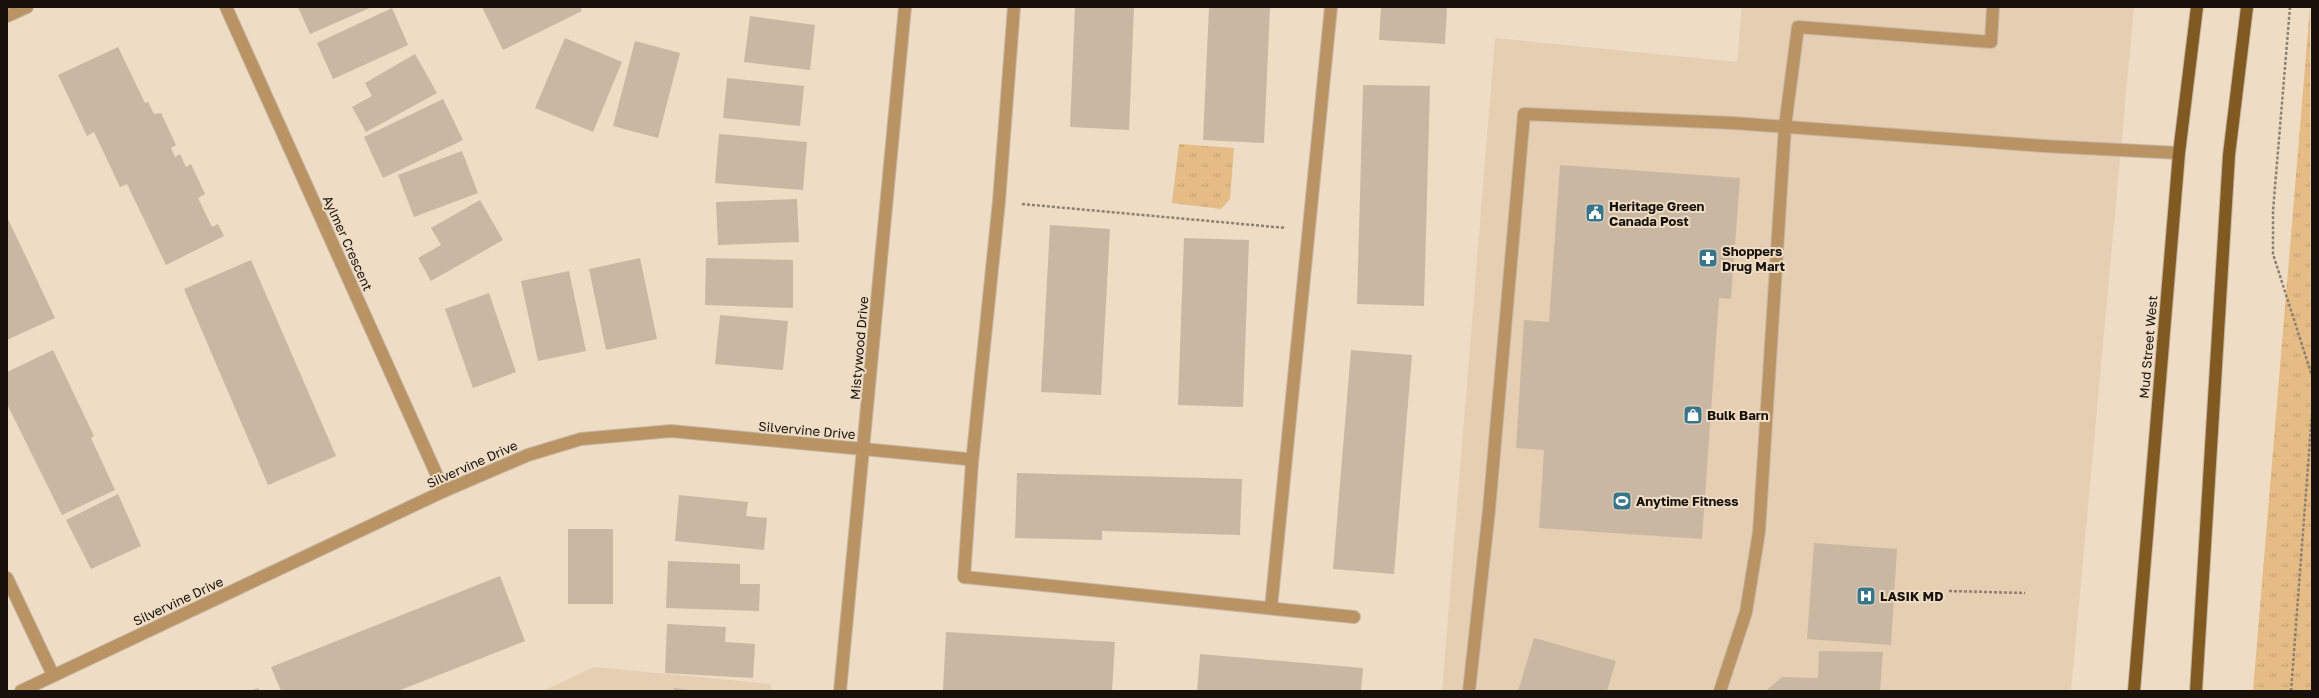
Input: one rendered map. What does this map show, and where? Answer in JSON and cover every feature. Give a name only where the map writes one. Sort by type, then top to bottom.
[{"type":"main road","name":"Mud Street West","points":[[2134,691],[2178,153],[2197,7]]},
{"type":"main road","points":[[2196,691],[2229,155],[2247,7]]},
{"type":"street","points":[[7,16],[27,7]]},
{"type":"street","name":"Aylmer Crescent","points":[[226,7],[444,491]]},
{"type":"street","name":"Mistywood Drive","points":[[840,691],[905,7]]},
{"type":"street","points":[[1014,7],[999,202],[972,463],[964,577],[1354,617]]},
{"type":"street","points":[[1271,608],[1331,7]]},
{"type":"street","points":[[1720,691],[1746,612],[1759,532],[1785,126],[1798,27],[1991,42],[1993,7]]},
{"type":"street","points":[[1469,691],[1489,510],[1524,114],[1785,126],[2044,146],[2178,153]]},
{"type":"street","name":"Silvervine Drive","points":[[20,691],[444,491],[528,454],[581,439],[671,431],[966,459],[972,463]]},
{"type":"street","points":[[7,578],[53,675]]},
{"type":"path","points":[[2290,7],[2273,211],[2273,254],[2312,376]]},
{"type":"path","points":[[999,202],[1309,230]]},
{"type":"path","points":[[2291,691],[2312,413]]},
{"type":"path","points":[[1949,591],[2025,593]]},
{"type":"shaded area","points":[[1742,7],[2134,7],[2071,691],[1442,691],[1495,38],[1737,62]]},
{"type":"shaded area","points":[[594,667],[771,684],[771,691],[543,691]]},
{"type":"green space","points":[[2310,7],[2312,691],[2253,691]]},
{"type":"green space","points":[[1179,144],[1234,148],[1230,199],[1221,209],[1172,203]]},
{"type":"building","points":[[298,7],[372,7],[310,34]]},
{"type":"building","points":[[482,7],[580,7],[582,11],[503,50]]},
{"type":"building","points":[[1075,7],[1134,7],[1129,130],[1070,127]]},
{"type":"building","points":[[1209,7],[1270,7],[1264,143],[1203,140]]},
{"type":"building","points":[[1381,7],[1447,7],[1445,44],[1379,40]]},
{"type":"building","points":[[392,8],[408,45],[333,79],[317,43]]},
{"type":"building","points":[[750,16],[815,25],[810,70],[744,62]]},
{"type":"building","points":[[565,38],[622,62],[593,132],[535,108]]},
{"type":"building","points":[[635,41],[680,53],[658,138],[613,126]]},
{"type":"building","points":[[118,47],[145,103],[148,102],[154,114],[161,113],[176,145],[171,148],[175,157],[180,154],[186,167],[191,164],[205,194],[198,198],[212,227],[218,224],[224,236],[166,265],[127,184],[120,187],[94,132],[87,136],[58,75]]},
{"type":"building","points":[[415,54],[437,93],[366,132],[352,107],[372,96],[365,83]]},
{"type":"building","points":[[727,78],[804,86],[800,126],[723,118]]},
{"type":"building","points":[[1363,85],[1430,86],[1424,306],[1357,304]]},
{"type":"building","points":[[443,99],[463,140],[383,178],[364,137]]},
{"type":"building","points":[[719,134],[807,142],[803,190],[715,183]]},
{"type":"building","points":[[462,151],[478,193],[414,217],[398,175]]},
{"type":"building","points":[[1560,165],[1740,178],[1731,299],[1719,298],[1702,539],[1539,528],[1544,450],[1516,448],[1524,320],[1549,322]]},
{"type":"building","points":[[797,199],[799,242],[718,245],[716,202]]},
{"type":"building","points":[[480,200],[503,240],[431,281],[418,258],[441,245],[431,228]]},
{"type":"building","points":[[7,217],[55,318],[7,340]]},
{"type":"building","points":[[1050,225],[1110,229],[1101,395],[1041,392]]},
{"type":"building","points":[[1184,238],[1249,240],[1243,407],[1178,405]]},
{"type":"building","points":[[640,258],[657,339],[606,350],[589,269]]},
{"type":"building","points":[[706,258],[793,260],[793,308],[705,305]]},
{"type":"building","points":[[251,260],[336,456],[268,485],[184,289]]},
{"type":"building","points":[[569,271],[586,351],[538,361],[521,281]]},
{"type":"building","points":[[489,293],[516,372],[473,388],[445,309]]},
{"type":"building","points":[[720,315],[788,321],[783,370],[715,364]]},
{"type":"building","points":[[53,350],[94,436],[91,438],[115,490],[62,515],[7,404],[7,372]]},
{"type":"building","points":[[1351,350],[1412,355],[1394,574],[1333,569]]},
{"type":"building","points":[[1017,473],[1242,479],[1240,535],[1102,531],[1102,540],[1015,538]]},
{"type":"building","points":[[118,494],[141,546],[91,569],[66,520]]},
{"type":"building","points":[[679,495],[748,502],[746,516],[767,518],[764,550],[675,541]]},
{"type":"building","points":[[568,529],[613,529],[613,604],[568,604]]},
{"type":"building","points":[[1814,543],[1897,549],[1891,645],[1807,639]]},
{"type":"building","points":[[668,561],[740,564],[740,584],[760,584],[759,611],[666,608]]},
{"type":"building","points":[[500,576],[525,641],[398,691],[281,691],[271,667]]},
{"type":"building","points":[[667,624],[726,627],[725,642],[755,644],[753,678],[665,673]]},
{"type":"building","points":[[946,632],[1115,642],[1112,691],[943,691]]},
{"type":"building","points":[[1534,638],[1616,661],[1607,691],[1518,691]]},
{"type":"building","points":[[1819,651],[1883,652],[1880,691],[1766,691],[1782,677],[1818,678]]},
{"type":"building","points":[[1200,654],[1363,668],[1361,691],[1197,691]]},
{"type":"building","points":[[258,688],[260,691],[250,691]]},
{"type":"building","points":[[674,688],[689,690],[689,691],[674,691]]},
{"type":"place","name":"Heritage Green Canada Post","points":[[1595,213]]},
{"type":"place","name":"Shoppers Drug Mart","points":[[1708,258]]},
{"type":"place","name":"Bulk Barn","points":[[1693,415]]},
{"type":"place","name":"Anytime Fitness","points":[[1622,501]]},
{"type":"place","name":"LASIK MD","points":[[1866,596]]}]
